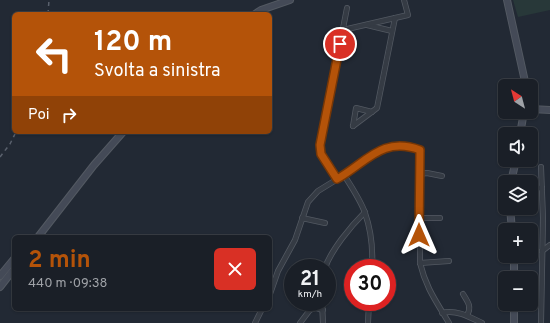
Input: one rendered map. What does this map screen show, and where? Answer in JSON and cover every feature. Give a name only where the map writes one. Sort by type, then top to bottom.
[{"type":"main road","points":[[258,12],[290,0]]},
{"type":"main road","points":[[507,0],[524,79]]},
{"type":"main road","points":[[538,109],[550,110]]},
{"type":"main road","points":[[39,235],[94,165],[121,134]]},
{"type":"main road","points":[[0,276],[12,261]]},
{"type":"main road","points":[[0,287],[12,272]]},
{"type":"main road","points":[[514,311],[514,323]]},
{"type":"street","points":[[343,30],[408,15],[404,0]]},
{"type":"street","points":[[337,179],[321,154],[320,145],[347,8]]},
{"type":"street","points":[[372,112],[356,108],[352,126],[372,112],[377,108],[395,18]]},
{"type":"street","points":[[366,25],[392,31]]},
{"type":"street","points":[[272,288],[278,271],[295,240],[308,202],[318,191],[344,175],[373,154],[391,146],[410,146],[420,150],[420,263],[424,280],[448,323]]},
{"type":"street","points":[[541,167],[541,323]]},
{"type":"street","points":[[420,174],[426,173],[442,176]]},
{"type":"street","points":[[344,175],[365,212],[373,259]]},
{"type":"street","points":[[330,259],[354,223],[365,212]]},
{"type":"street","points":[[302,218],[324,224]]},
{"type":"street","points":[[419,218],[440,218]]},
{"type":"street","points":[[542,251],[550,245]]},
{"type":"street","points":[[420,263],[449,261]]},
{"type":"street","points":[[463,294],[470,306],[470,311],[467,315]]},
{"type":"street","points":[[255,323],[261,311]]},
{"type":"street","points":[[300,323],[309,311]]},
{"type":"street","points":[[323,311],[323,323]]},
{"type":"street","points":[[368,323],[369,311]]},
{"type":"street","points":[[442,312],[448,311],[467,315],[482,323]]},
{"type":"shaded area","points":[[513,0],[550,0],[550,10],[518,17]]},
{"type":"railway","points":[[48,12],[49,0]]},
{"type":"railway","points":[[0,157],[10,144],[15,134]]},
{"type":"route","points":[[340,44],[320,145],[321,154],[337,179],[373,154],[391,146],[410,146],[420,150],[419,235]]}]
